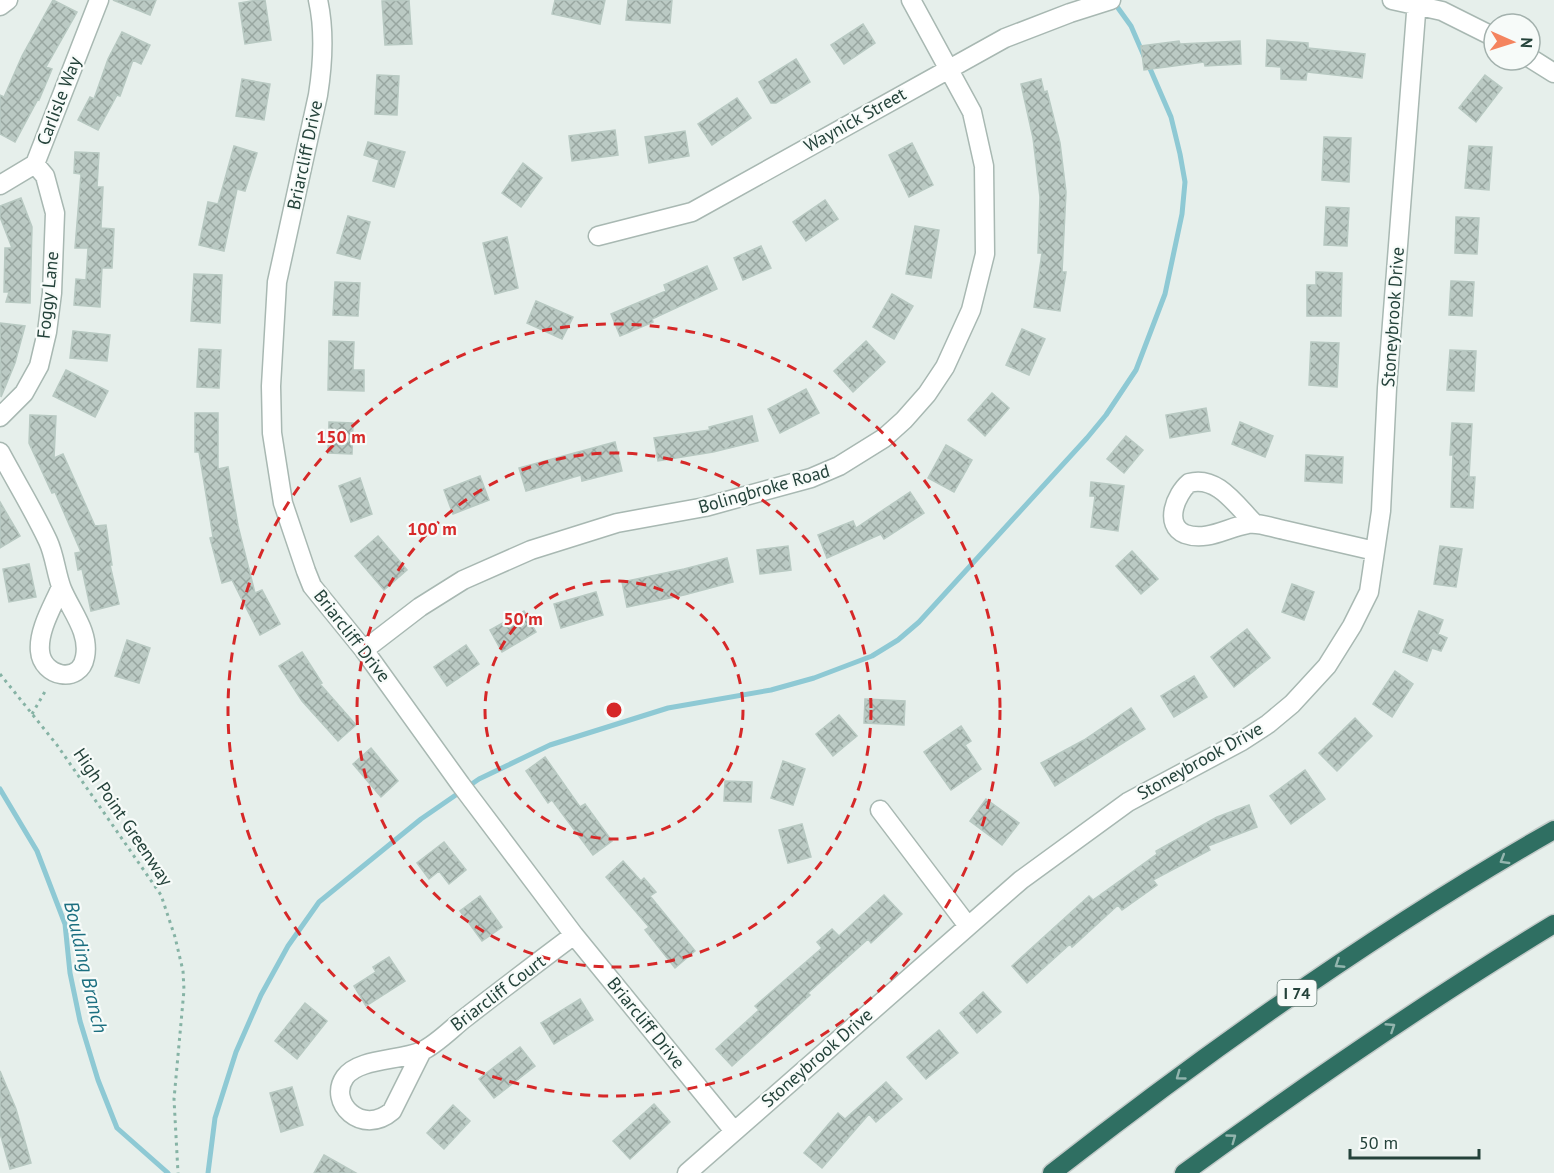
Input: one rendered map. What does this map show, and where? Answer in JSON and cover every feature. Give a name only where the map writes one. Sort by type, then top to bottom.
[{"type":"highway","name":"I 74","points":[[1052,1173],[1210,1054],[1323,974],[1430,905],[1554,830]]},
{"type":"highway","points":[[1184,1173],[1368,1042],[1473,973],[1554,924]]},
{"type":"street","points":[[0,6],[8,0]]},
{"type":"street","name":"Carlisle Way","points":[[0,185],[35,164],[99,0]]},
{"type":"street","name":"Briarcliff Drive","points":[[318,0],[322,17],[323,64],[277,282],[271,386],[272,433],[283,503],[306,571],[312,586],[364,650],[461,785],[574,935],[734,1131]]},
{"type":"street","name":"Bolingbroke Road","points":[[364,650],[420,607],[463,580],[531,550],[617,523],[705,507],[811,478],[840,466],[862,453],[904,420],[927,394],[945,367],[971,310],[985,254],[984,166],[972,112],[911,0]]},
{"type":"street","name":"Waynick Street","points":[[598,236],[692,212],[1005,38],[1070,13],[1112,0]]},
{"type":"street","points":[[1392,0],[1417,3],[1442,11],[1482,31]]},
{"type":"street","name":"Stoneybrook Drive","points":[[687,1173],[1021,880],[1128,802],[1242,741],[1268,724],[1292,704],[1327,666],[1352,626],[1369,592],[1381,511],[1387,388],[1417,3]]},
{"type":"street","name":"Foggy Lane","points":[[0,417],[24,393],[39,366],[48,323],[52,293],[55,213],[45,176],[35,164]]},
{"type":"street","points":[[0,452],[48,541],[57,563],[61,587],[85,635],[86,649],[80,669],[73,674],[63,675],[47,669],[41,660],[39,649],[44,626],[61,587]]},
{"type":"street","points":[[1254,523],[1375,551]]},
{"type":"street","points":[[880,810],[968,926]]},
{"type":"street","name":"Briarcliff Court","points":[[422,1051],[392,1111],[386,1117],[376,1120],[355,1118],[346,1109],[341,1087],[344,1077],[353,1069],[422,1051],[574,935]]},
{"type":"path","points":[[32,714],[54,673]]},
{"type":"path","name":"High Point Greenway","points":[[0,674],[57,745],[161,895],[183,971],[184,990],[174,1100],[178,1173]]},
{"type":"building","points":[[53,0],[77,12],[46,67],[52,69],[39,100],[15,142],[0,134],[0,95],[4,97],[22,56]]},
{"type":"building","points":[[113,0],[156,0],[150,15]]},
{"type":"building","points":[[265,0],[271,40],[245,44],[239,3]]},
{"type":"building","points":[[409,0],[412,44],[385,45],[382,1]]},
{"type":"building","points":[[555,0],[605,0],[600,24],[552,14]]},
{"type":"building","points":[[628,0],[672,0],[670,23],[626,20]]},
{"type":"building","points":[[863,24],[875,43],[844,64],[831,45]]},
{"type":"building","points":[[122,32],[150,45],[141,64],[133,60],[120,96],[117,95],[98,130],[78,120],[90,97],[94,99],[108,59]]},
{"type":"building","points":[[1267,40],[1308,43],[1308,48],[1365,54],[1362,78],[1307,72],[1306,80],[1281,79],[1281,67],[1266,66]]},
{"type":"building","points":[[1179,41],[1180,44],[1240,41],[1241,64],[1205,66],[1204,62],[1144,70],[1141,46]]},
{"type":"building","points":[[796,59],[810,82],[776,103],[771,103],[759,82]]},
{"type":"building","points":[[377,75],[399,76],[397,115],[375,114]]},
{"type":"building","points":[[1485,75],[1502,88],[1476,122],[1459,108]]},
{"type":"building","points":[[242,79],[270,84],[264,120],[236,116]]},
{"type":"building","points":[[1041,79],[1044,92],[1047,91],[1060,143],[1066,192],[1062,272],[1066,272],[1060,311],[1034,307],[1042,253],[1038,253],[1040,197],[1033,138],[1021,84]]},
{"type":"building","points":[[737,98],[751,118],[712,145],[698,124]]},
{"type":"building","points":[[615,130],[618,155],[572,161],[569,136]]},
{"type":"building","points":[[685,131],[689,156],[649,163],[645,137]]},
{"type":"building","points":[[1324,137],[1351,138],[1349,182],[1322,180]]},
{"type":"building","points":[[368,142],[405,152],[394,187],[373,181],[379,160],[364,155]]},
{"type":"building","points":[[912,143],[933,185],[909,197],[889,155]]},
{"type":"building","points":[[234,146],[257,153],[245,191],[237,189],[224,251],[199,245],[208,202],[218,204]]},
{"type":"building","points":[[1469,146],[1492,147],[1489,190],[1465,188]]},
{"type":"building","points":[[75,152],[99,153],[97,187],[103,187],[101,228],[114,229],[112,268],[102,268],[100,307],[74,305],[76,279],[86,280],[88,248],[75,248],[81,174],[74,173]]},
{"type":"building","points":[[523,163],[542,178],[521,207],[502,193]]},
{"type":"building","points":[[21,198],[32,227],[30,303],[6,302],[9,292],[4,292],[5,248],[12,248],[0,217],[0,206]]},
{"type":"building","points":[[825,200],[838,219],[806,241],[793,222]]},
{"type":"building","points":[[1326,207],[1349,208],[1347,246],[1324,245]]},
{"type":"building","points":[[348,216],[370,222],[360,259],[337,253]]},
{"type":"building","points":[[1456,217],[1479,218],[1477,254],[1455,253]]},
{"type":"building","points":[[915,226],[939,230],[931,278],[906,274]]},
{"type":"building","points":[[507,237],[518,288],[495,294],[483,243]]},
{"type":"building","points":[[761,246],[771,268],[743,280],[734,258]]},
{"type":"building","points":[[707,266],[717,289],[620,336],[611,314],[666,291],[664,285]]},
{"type":"building","points":[[1316,272],[1342,273],[1341,316],[1307,316],[1307,285],[1316,285]]},
{"type":"building","points":[[194,274],[222,275],[220,323],[191,321]]},
{"type":"building","points":[[1451,281],[1474,282],[1472,316],[1449,315]]},
{"type":"building","points":[[335,282],[360,283],[358,316],[333,315]]},
{"type":"building","points":[[892,294],[913,306],[894,339],[873,327]]},
{"type":"building","points":[[536,301],[573,317],[562,339],[527,323]]},
{"type":"building","points":[[0,323],[25,326],[15,363],[1,397]]},
{"type":"building","points":[[1022,329],[1045,339],[1029,375],[1006,365]]},
{"type":"building","points":[[73,331],[110,335],[107,361],[70,358]]},
{"type":"building","points":[[329,341],[354,342],[353,370],[364,370],[364,391],[328,390]]},
{"type":"building","points":[[866,341],[885,362],[853,392],[834,371]]},
{"type":"building","points":[[1311,342],[1339,343],[1337,387],[1309,385]]},
{"type":"building","points":[[199,349],[221,350],[219,388],[197,387]]},
{"type":"building","points":[[1450,350],[1476,351],[1474,391],[1447,390]]},
{"type":"building","points":[[66,370],[108,391],[95,417],[53,396]]},
{"type":"building","points":[[806,389],[819,413],[780,433],[768,409]]},
{"type":"building","points":[[992,393],[1009,408],[985,436],[968,420]]},
{"type":"building","points":[[1206,408],[1210,431],[1170,438],[1166,415]]},
{"type":"building","points":[[195,413],[218,413],[218,469],[228,467],[238,526],[255,593],[262,590],[280,624],[260,635],[232,580],[222,583],[210,538],[213,537],[199,452],[195,452]]},
{"type":"building","points":[[30,415],[56,416],[54,458],[63,454],[95,526],[106,525],[112,565],[110,565],[119,604],[91,611],[82,569],[78,570],[75,553],[81,552],[55,492],[52,493],[29,443]]},
{"type":"building","points":[[752,416],[758,441],[713,452],[658,461],[654,438],[710,430],[709,427]]},
{"type":"building","points":[[329,422],[353,423],[352,454],[328,453]]},
{"type":"building","points":[[1240,422],[1273,436],[1265,457],[1232,444]]},
{"type":"building","points":[[1452,423],[1472,424],[1469,477],[1475,477],[1473,508],[1451,507]]},
{"type":"building","points":[[1126,436],[1143,450],[1124,473],[1107,459]]},
{"type":"building","points":[[615,442],[622,471],[582,481],[581,475],[526,491],[519,468]]},
{"type":"building","points":[[946,445],[972,460],[954,492],[928,478]]},
{"type":"building","points":[[1306,455],[1343,457],[1342,483],[1305,481]]},
{"type":"building","points":[[480,476],[489,500],[453,514],[444,490]]},
{"type":"building","points":[[360,478],[372,514],[351,522],[339,486]]},
{"type":"building","points":[[1091,482],[1124,486],[1118,531],[1091,527],[1095,496],[1090,496]]},
{"type":"building","points":[[910,492],[924,513],[884,539],[881,534],[827,558],[818,535],[853,521],[856,528]]},
{"type":"building","points":[[0,502],[20,536],[0,548]]},
{"type":"building","points":[[378,536],[407,570],[384,590],[355,556]]},
{"type":"building","points":[[788,546],[791,570],[760,574],[757,550]]},
{"type":"building","points":[[1440,546],[1462,549],[1456,587],[1434,584]]},
{"type":"building","points":[[1132,551],[1158,579],[1141,594],[1116,566]]},
{"type":"building","points":[[727,558],[733,582],[627,607],[622,582]]},
{"type":"building","points":[[29,564],[36,597],[9,602],[3,569]]},
{"type":"building","points":[[1292,584],[1314,592],[1304,620],[1282,612]]},
{"type":"building","points":[[596,592],[603,615],[561,628],[554,604]]},
{"type":"building","points":[[524,611],[536,632],[502,652],[490,630]]},
{"type":"building","points":[[1419,611],[1443,620],[1438,634],[1447,638],[1441,651],[1432,648],[1427,661],[1403,652]]},
{"type":"building","points":[[1247,629],[1270,658],[1234,687],[1211,657]]},
{"type":"building","points":[[127,640],[150,648],[139,683],[115,676]]},
{"type":"building","points":[[466,645],[479,664],[447,686],[434,667]]},
{"type":"building","points":[[302,652],[322,683],[320,684],[356,725],[338,741],[302,701],[279,666]]},
{"type":"building","points":[[1395,671],[1413,684],[1392,717],[1373,704]]},
{"type":"building","points":[[1194,676],[1207,697],[1174,717],[1161,696]]},
{"type":"building","points":[[865,699],[905,701],[904,725],[864,723]]},
{"type":"building","points":[[1131,708],[1145,729],[1055,786],[1041,763],[1084,740]]},
{"type":"building","points":[[839,715],[857,736],[833,756],[816,734]]},
{"type":"building","points":[[1355,718],[1372,736],[1337,771],[1319,753]]},
{"type":"building","points":[[961,726],[971,741],[965,745],[981,769],[951,790],[924,752]]},
{"type":"building","points":[[371,748],[398,781],[381,797],[353,764]]},
{"type":"building","points":[[545,757],[580,807],[585,804],[612,841],[593,855],[552,800],[548,803],[526,771]]},
{"type":"building","points":[[783,761],[805,769],[793,805],[771,798]]},
{"type":"building","points":[[1305,770],[1325,799],[1291,824],[1270,796]]},
{"type":"building","points":[[725,781],[752,782],[751,802],[724,801]]},
{"type":"building","points":[[986,799],[1019,823],[1002,845],[970,821]]},
{"type":"building","points":[[1249,805],[1257,827],[1208,846],[1210,850],[1153,880],[1157,885],[1122,910],[1118,905],[1072,947],[1070,944],[1027,983],[1012,966],[1089,896],[1093,900],[1157,854],[1156,851],[1217,817]]},
{"type":"building","points":[[802,824],[811,857],[788,863],[779,830]]},
{"type":"building","points":[[444,842],[466,870],[449,884],[439,871],[429,879],[417,863]]},
{"type":"building","points":[[623,861],[641,881],[644,878],[656,892],[650,896],[695,951],[675,968],[645,930],[649,927],[606,877]]},
{"type":"building","points":[[884,895],[902,914],[871,943],[868,939],[732,1066],[716,1049],[759,1010],[755,1006],[822,948],[817,942],[832,929],[839,936]]},
{"type":"building","points":[[480,896],[502,927],[482,941],[460,911]]},
{"type":"building","points":[[389,957],[405,981],[366,1006],[354,986],[376,972],[373,967]]},
{"type":"building","points":[[983,992],[1001,1012],[977,1033],[960,1013]]},
{"type":"building","points":[[580,999],[593,1020],[554,1044],[541,1023]]},
{"type":"building","points":[[305,1003],[327,1021],[297,1059],[275,1041]]},
{"type":"building","points":[[939,1030],[958,1053],[926,1079],[907,1057]]},
{"type":"building","points":[[520,1047],[535,1066],[494,1098],[479,1079]]},
{"type":"building","points":[[0,1071],[16,1109],[31,1163],[10,1169],[0,1133]]},
{"type":"building","points":[[886,1082],[902,1099],[876,1122],[869,1114],[822,1168],[804,1153],[838,1113],[845,1119]]},
{"type":"building","points":[[292,1087],[303,1125],[281,1132],[270,1093]]},
{"type":"building","points":[[654,1104],[670,1122],[630,1159],[613,1141]]},
{"type":"building","points":[[453,1105],[470,1121],[444,1149],[427,1133]]},
{"type":"building","points":[[324,1155],[356,1173],[314,1173]]},
{"type":"waterway","points":[[1113,1],[1131,26],[1144,56]]},
{"type":"waterway","points":[[208,1173],[215,1118],[236,1052],[261,995],[288,946],[319,902],[421,819],[479,779],[550,745],[668,708],[771,690],[814,678],[872,656],[898,640],[919,622],[1087,438],[1106,415],[1136,370],[1165,294],[1182,214],[1185,182],[1180,154],[1171,117],[1148,64]]},
{"type":"waterway","name":"Boulding Branch","points":[[0,789],[37,851],[65,924],[70,973],[80,1021],[98,1080],[117,1128],[168,1173]]}]
